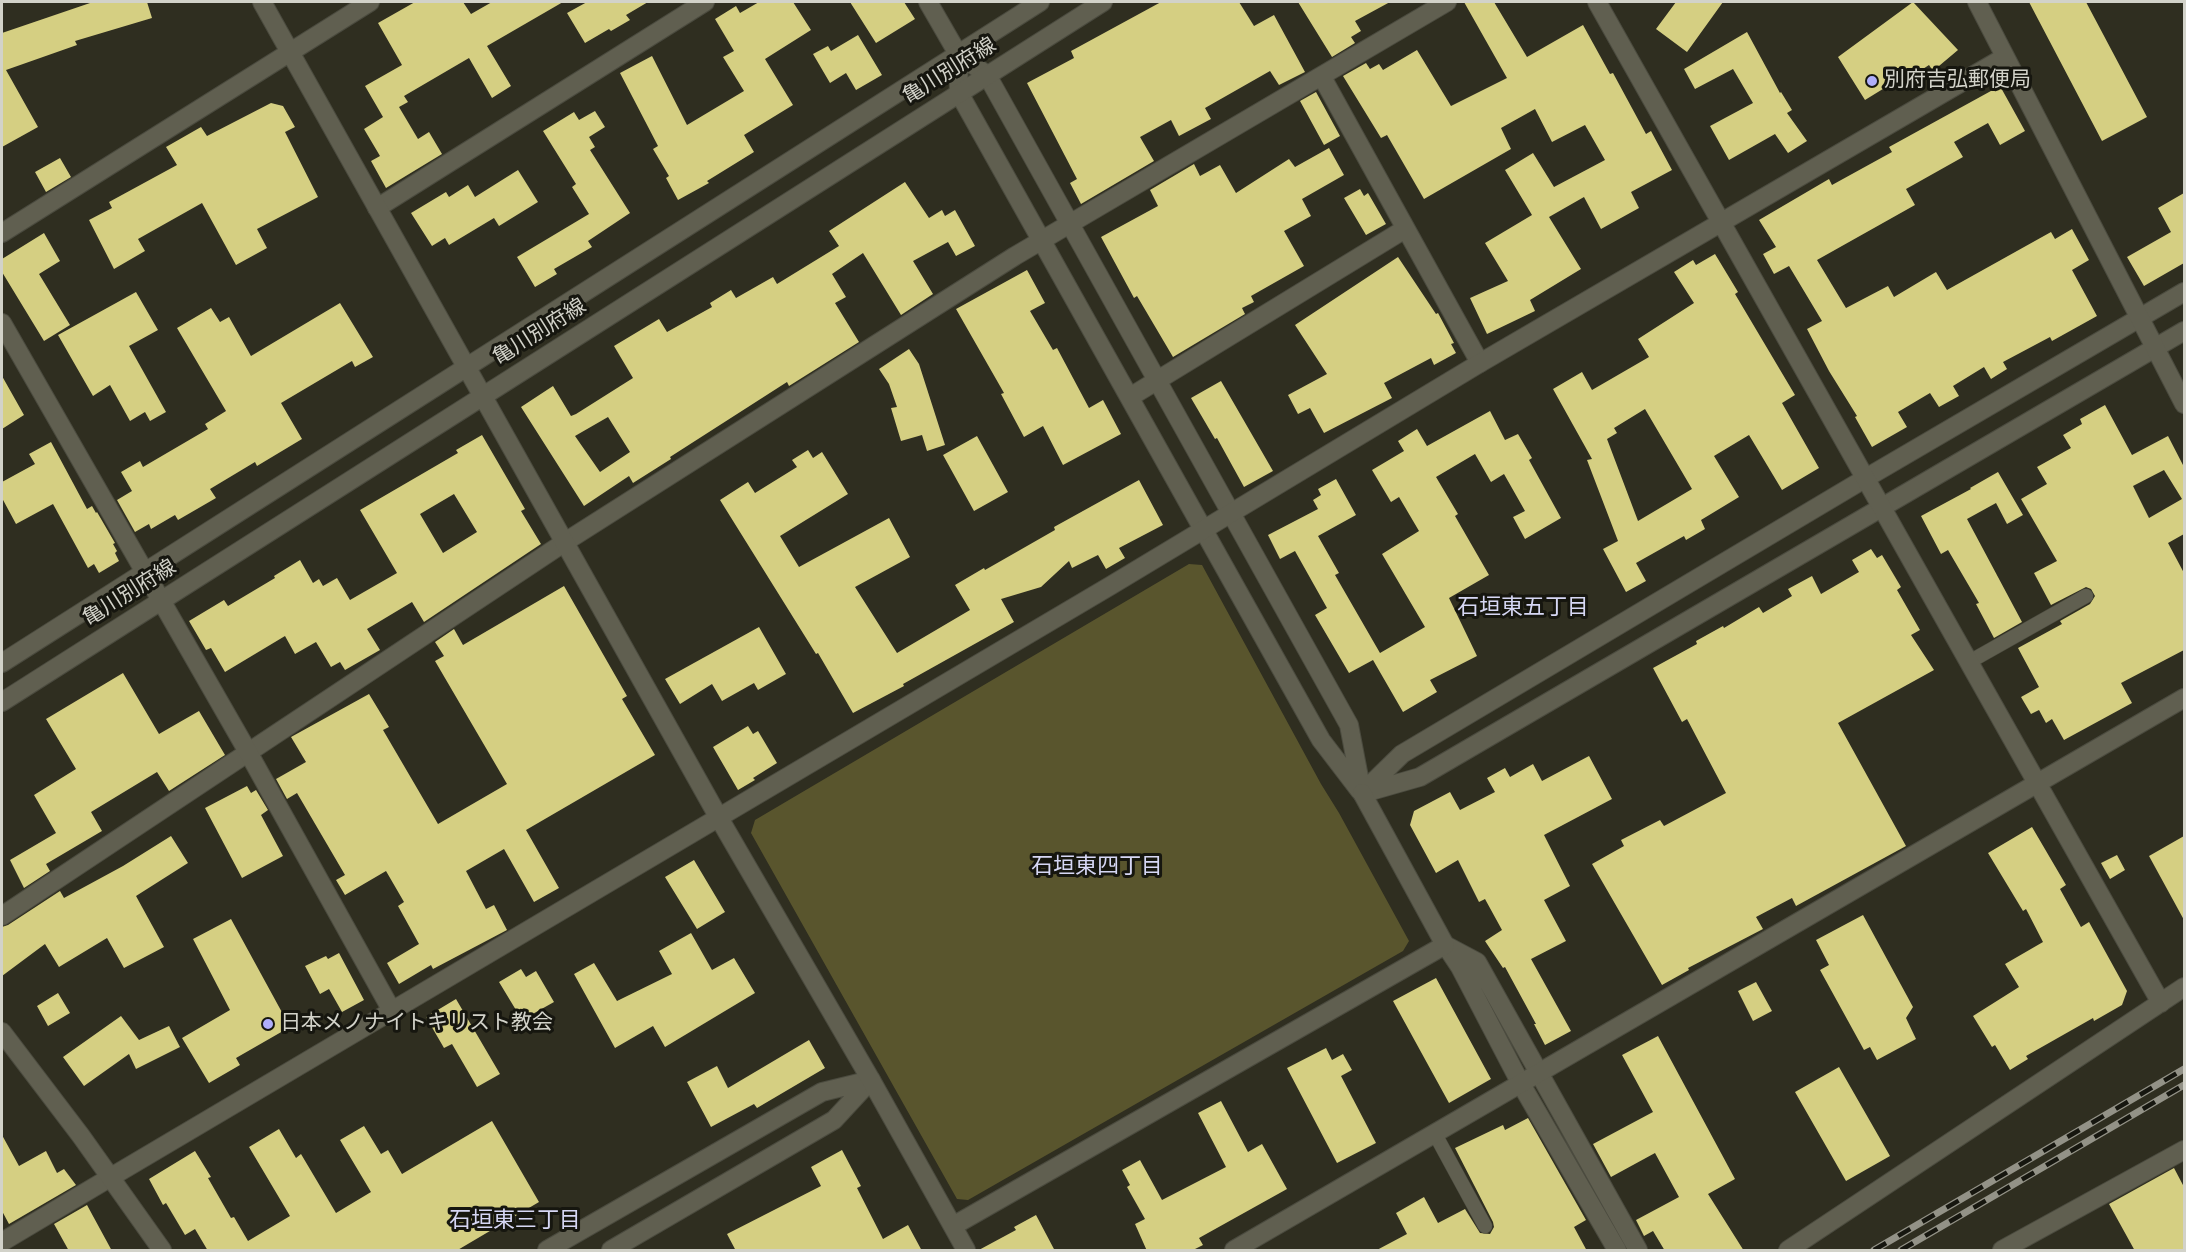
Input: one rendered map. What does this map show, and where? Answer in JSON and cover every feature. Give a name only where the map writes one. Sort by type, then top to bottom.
[{"type":"street","points":[[262,2],[468,366],[718,818],[871,1080],[966,1251]]},
{"type":"street","points":[[2,233],[370,2]]},
{"type":"street","points":[[377,208],[705,2]]},
{"type":"street","points":[[928,2],[958,54],[987,75],[1349,725],[1362,794]]},
{"type":"street","name":"亀川別府線","points":[[2,663],[1040,2]]},
{"type":"street","name":"亀川別府線","points":[[2,702],[1103,2]]},
{"type":"street","points":[[2,916],[566,542],[1042,240],[1448,2]]},
{"type":"street","points":[[1597,2],[2161,1003]]},
{"type":"street","points":[[1977,2],[2184,404]]},
{"type":"street","points":[[958,54],[959,93],[1321,740],[1362,794],[1445,945],[1460,967],[1521,1084],[1617,1251]]},
{"type":"street","points":[[2,1242],[1204,530],[1480,363],[2005,57]]},
{"type":"street","points":[[1322,77],[1480,363]]},
{"type":"street","points":[[1130,397],[1405,229]]},
{"type":"street","points":[[1362,794],[1402,754],[2184,292]]},
{"type":"street","points":[[2,323],[248,752],[392,1011]]},
{"type":"street","points":[[1362,794],[1419,777],[2184,331]]},
{"type":"street","points":[[1234,1251],[2184,698]]},
{"type":"street","points":[[1445,945],[1477,962],[1638,1251]]},
{"type":"street","points":[[953,1226],[1445,945]]},
{"type":"street","points":[[1788,1251],[2184,987]]},
{"type":"street","points":[[2,1032],[111,1177],[162,1251]]},
{"type":"street","points":[[547,1251],[822,1092],[871,1080]]},
{"type":"street","points":[[611,1251],[834,1120],[871,1080]]},
{"type":"street","points":[[2002,1251],[2184,1150]]},
{"type":"lane","points":[[1969,662],[2086,596]]},
{"type":"lane","points":[[1435,1134],[1485,1226]]},
{"type":"shaded area","points":[[1189,564],[1202,565],[1409,941],[1403,951],[968,1200],[957,1199],[751,833],[755,820]]},
{"type":"building","points":[[93,2],[147,2],[152,18],[75,41],[77,45],[6,70],[38,127],[2,147],[2,33]]},
{"type":"building","points":[[415,2],[463,2],[471,14],[492,2],[563,2],[487,46],[511,86],[492,98],[469,58],[404,96],[408,102],[399,107],[418,139],[429,132],[442,154],[386,188],[371,161],[380,156],[364,129],[383,117],[365,86],[402,65],[378,23]]},
{"type":"building","points":[[587,2],[648,2],[626,15],[630,20],[585,43],[567,13]]},
{"type":"building","points":[[759,2],[793,2],[811,30],[765,59],[793,105],[744,135],[754,152],[707,181],[709,183],[678,200],[666,178],[669,176],[653,149],[658,146],[620,73],[652,56],[687,125],[744,91],[723,57],[734,51],[715,19],[736,6],[740,13]]},
{"type":"building","points":[[850,2],[904,2],[915,19],[876,43]]},
{"type":"building","points":[[1161,2],[1239,2],[1254,26],[1274,15],[1305,72],[1279,85],[1270,71],[1205,108],[1211,119],[1179,136],[1171,120],[1140,137],[1154,161],[1081,204],[1070,183],[1077,179],[1027,83],[1074,58],[1071,51]]},
{"type":"building","points":[[1298,2],[1390,2],[1355,21],[1361,31],[1351,37],[1355,43],[1332,57]]},
{"type":"building","points":[[1464,2],[1494,2],[1527,57],[1583,25],[1610,74],[1613,73],[1646,134],[1651,131],[1672,170],[1631,192],[1639,208],[1601,229],[1584,197],[1549,217],[1581,269],[1530,300],[1535,311],[1487,334],[1470,298],[1508,281],[1485,243],[1532,215],[1505,170],[1533,153],[1554,187],[1605,160],[1585,125],[1552,142],[1535,109],[1501,128],[1511,149],[1424,199],[1387,135],[1381,138],[1343,76],[1366,63],[1370,69],[1379,64],[1383,70],[1417,50],[1451,106],[1507,78]]},
{"type":"building","points":[[1676,2],[1723,2],[1687,52],[1656,29]]},
{"type":"building","points":[[1913,2],[1958,50],[1933,71],[1929,65],[1894,88],[1891,84],[1865,100],[1838,57]]},
{"type":"building","points":[[2029,2],[2086,2],[2147,117],[2102,141]]},
{"type":"building","points":[[1747,32],[1780,93],[1792,110],[1787,113],[1807,141],[1788,153],[1775,134],[1729,160],[1710,126],[1753,103],[1733,69],[1695,89],[1684,69]]},
{"type":"building","points":[[858,35],[882,75],[856,90],[846,73],[830,83],[813,54],[828,46],[831,51]]},
{"type":"building","points":[[2000,86],[2025,131],[2000,145],[1988,123],[1954,142],[1963,157],[1906,189],[1915,205],[1817,260],[1846,308],[1888,286],[1894,297],[1936,272],[1947,290],[2051,232],[2055,239],[2072,229],[2089,260],[2072,270],[2097,316],[2052,341],[2050,337],[2003,362],[2007,369],[1991,379],[1984,367],[1953,386],[1959,396],[1939,407],[1930,393],[1898,412],[1907,427],[1872,447],[1855,417],[1857,416],[1829,371],[1807,329],[1822,321],[1789,266],[1774,274],[1763,254],[1776,247],[1759,220],[1829,179],[1832,185],[1892,152],[1889,147]]},
{"type":"building","points":[[1316,92],[1340,136],[1324,145],[1300,101]]},
{"type":"building","points":[[271,103],[283,106],[295,127],[285,132],[318,197],[257,229],[267,248],[236,265],[202,203],[138,239],[145,251],[114,269],[89,220],[112,208],[109,202],[177,165],[166,147],[201,127],[207,136]]},
{"type":"building","points":[[595,111],[605,127],[589,137],[595,147],[590,150],[630,213],[588,241],[592,247],[554,269],[557,274],[535,287],[517,257],[589,214],[572,187],[576,184],[543,131],[574,112],[579,120]]},
{"type":"building","points":[[1329,148],[1344,175],[1302,199],[1311,216],[1284,231],[1304,266],[1251,296],[1254,302],[1242,308],[1245,314],[1173,357],[1137,296],[1134,298],[1101,237],[1158,206],[1150,190],[1194,164],[1200,176],[1220,165],[1236,193],[1289,159],[1295,167]]},
{"type":"building","points":[[60,158],[71,177],[46,192],[35,172]]},
{"type":"building","points":[[518,170],[538,202],[499,226],[494,218],[449,245],[445,238],[432,246],[411,213],[446,192],[449,197],[468,185],[475,197]]},
{"type":"building","points":[[905,182],[929,218],[942,210],[945,216],[955,210],[975,246],[956,256],[948,242],[913,261],[933,294],[901,315],[863,253],[832,274],[846,297],[835,303],[859,342],[789,386],[787,382],[633,483],[629,476],[584,506],[521,407],[553,386],[571,416],[576,414],[633,378],[614,346],[659,319],[667,332],[712,307],[710,303],[731,290],[736,298],[773,277],[777,284],[839,246],[829,231]],"holes":[[[608,417],[630,452],[600,472],[575,436]]]},
{"type":"building","points":[[1360,189],[1364,196],[1368,193],[1386,224],[1366,235],[1344,198]]},
{"type":"building","points":[[2184,193],[2184,263],[2144,286],[2127,257],[2171,232],[2158,208]]},
{"type":"building","points":[[44,233],[60,261],[39,274],[70,325],[44,341],[2,272],[2,259]]},
{"type":"building","points":[[1715,254],[1738,292],[1735,294],[1795,395],[1782,403],[1819,468],[1782,490],[1749,435],[1714,456],[1739,497],[1701,520],[1705,529],[1686,540],[1684,536],[1636,563],[1646,581],[1626,592],[1603,549],[1618,541],[1587,460],[1592,459],[1553,389],[1582,372],[1592,390],[1649,357],[1638,339],[1694,303],[1674,272],[1693,260],[1696,265]],"holes":[[[1645,409],[1692,489],[1638,521],[1607,439],[1617,433],[1614,428]]]},
{"type":"building","points":[[1398,257],[1436,314],[1438,313],[1454,343],[1451,344],[1456,353],[1434,365],[1431,358],[1384,383],[1392,398],[1324,433],[1310,408],[1298,414],[1288,395],[1327,374],[1295,325]]},
{"type":"building","points":[[1027,270],[1045,303],[1030,311],[1053,350],[1057,348],[1089,408],[1103,400],[1121,434],[1063,465],[1043,426],[1024,437],[1001,394],[1004,393],[956,309]]},
{"type":"building","points":[[136,292],[158,330],[129,346],[166,412],[150,421],[145,412],[130,421],[110,385],[93,396],[58,335]]},
{"type":"building","points":[[340,303],[373,357],[355,367],[352,361],[281,403],[302,439],[257,466],[255,462],[210,489],[216,498],[178,520],[175,515],[151,529],[149,524],[135,532],[117,500],[132,491],[121,472],[140,461],[143,467],[208,429],[205,424],[226,411],[177,328],[211,308],[220,322],[229,317],[251,356]]},
{"type":"building","points":[[909,349],[919,364],[945,445],[927,451],[922,435],[901,441],[891,408],[897,407],[889,384],[879,369]]},
{"type":"building","points":[[2,376],[24,415],[2,429]]},
{"type":"building","points":[[1221,381],[1273,471],[1244,487],[1217,438],[1215,439],[1191,398]]},
{"type":"building","points":[[2105,405],[2132,455],[2168,436],[2184,467],[2184,534],[2168,543],[2184,573],[2184,650],[2121,683],[2132,703],[2064,740],[2052,719],[2046,723],[2039,710],[2031,714],[2021,697],[2039,687],[2018,648],[2062,624],[2060,621],[2090,604],[2095,596],[2091,589],[2086,587],[2051,605],[2034,573],[2057,561],[2021,499],[2047,484],[2037,467],[2071,448],[2063,435],[2082,424],[2080,419]],"holes":[[[2164,470],[2182,499],[2149,518],[2133,486]]]},
{"type":"building","points":[[1490,411],[1505,440],[1518,434],[1532,458],[1529,460],[1561,518],[1525,539],[1513,517],[1525,511],[1504,474],[1491,482],[1475,454],[1436,477],[1458,514],[1455,516],[1489,575],[1449,598],[1477,656],[1430,680],[1437,692],[1403,712],[1373,660],[1349,673],[1315,615],[1327,608],[1295,551],[1280,559],[1268,535],[1318,509],[1313,500],[1321,495],[1318,489],[1336,479],[1356,515],[1318,536],[1339,573],[1335,575],[1380,653],[1425,627],[1382,554],[1419,531],[1399,497],[1391,502],[1372,470],[1404,451],[1398,441],[1417,429],[1427,446]]},
{"type":"building","points":[[482,435],[525,509],[521,511],[541,544],[424,622],[412,602],[367,629],[380,650],[345,670],[340,662],[331,667],[316,642],[295,654],[285,636],[225,672],[211,648],[206,650],[189,621],[224,600],[228,606],[300,560],[313,583],[319,579],[323,586],[337,578],[350,600],[397,573],[360,510],[458,453],[456,450]],"holes":[[[454,494],[477,532],[443,553],[420,514]]]},
{"type":"building","points":[[977,436],[1008,492],[974,511],[943,455]]},
{"type":"building","points":[[51,442],[87,509],[92,506],[97,512],[115,543],[113,544],[117,551],[115,553],[119,561],[99,573],[94,564],[88,568],[53,504],[16,524],[2,498],[2,482],[35,464],[29,454]]},
{"type":"building","points":[[808,450],[813,458],[822,452],[848,494],[780,536],[799,567],[889,518],[910,557],[855,587],[897,653],[970,610],[955,585],[984,568],[985,570],[1055,530],[1054,527],[1139,480],[1163,525],[1119,548],[1125,558],[1106,569],[1098,555],[1072,568],[1069,561],[1041,587],[1001,599],[1014,622],[853,713],[818,653],[816,654],[720,500],[748,482],[755,493],[797,467],[792,460]]},
{"type":"building","points":[[1998,472],[2023,515],[2007,524],[1996,503],[1967,519],[2022,622],[1994,638],[1976,604],[1979,603],[1948,550],[1941,554],[1921,516]]},
{"type":"building","points":[[1871,549],[1877,558],[1882,555],[1901,587],[1897,590],[1920,630],[1911,635],[1934,670],[1838,723],[1906,846],[1796,906],[1792,898],[1756,917],[1763,929],[1688,968],[1689,970],[1662,985],[1592,864],[1624,846],[1621,840],[1660,820],[1664,826],[1726,793],[1687,719],[1682,722],[1653,668],[1697,644],[1696,641],[1723,626],[1724,628],[1759,607],[1763,613],[1792,596],[1788,589],[1812,576],[1821,594],[1859,572],[1852,560]]},
{"type":"building","points":[[564,586],[627,696],[622,699],[655,755],[526,830],[559,888],[534,902],[504,849],[466,871],[486,909],[494,905],[507,930],[433,969],[431,965],[399,984],[387,963],[419,944],[398,906],[404,902],[386,871],[345,895],[336,880],[345,875],[297,793],[287,799],[276,779],[306,762],[291,737],[369,694],[389,727],[383,730],[438,824],[507,784],[435,661],[444,656],[435,642],[454,629],[463,645]]},
{"type":"building","points":[[759,627],[786,674],[758,690],[754,683],[722,701],[712,684],[680,704],[665,679]]},
{"type":"building","points":[[123,673],[159,734],[199,711],[225,755],[169,791],[157,772],[91,812],[102,831],[46,864],[50,871],[24,888],[10,860],[56,833],[34,795],[76,769],[46,719]]},
{"type":"building","points":[[748,726],[753,734],[758,731],[777,763],[738,790],[713,747]]},
{"type":"building","points":[[1589,756],[1612,799],[1544,835],[1570,886],[1544,900],[1566,941],[1531,959],[1571,1031],[1545,1045],[1505,967],[1503,968],[1485,941],[1502,930],[1485,899],[1479,902],[1458,860],[1436,873],[1410,825],[1414,811],[1450,792],[1460,810],[1495,792],[1487,778],[1505,768],[1510,777],[1533,764],[1542,781]]},
{"type":"building","points":[[247,786],[251,793],[256,790],[268,810],[261,815],[283,856],[242,878],[205,808]]},
{"type":"building","points":[[2032,827],[2066,885],[2060,889],[2081,927],[2089,922],[2127,991],[2122,1005],[2094,1021],[2093,1018],[2026,1056],[2028,1059],[2010,1070],[1995,1045],[1992,1047],[1973,1016],[2019,987],[2005,964],[2043,942],[2026,909],[2023,911],[1988,853]]},
{"type":"building","points":[[171,836],[188,863],[136,896],[164,947],[124,968],[107,938],[59,967],[45,944],[2,976],[2,927],[60,891],[64,898],[123,866]]},
{"type":"building","points":[[2184,836],[2184,920],[2149,856]]},
{"type":"building","points":[[2117,855],[2125,870],[2110,879],[2101,863]]},
{"type":"building","points":[[694,860],[725,912],[697,929],[665,877]]},
{"type":"building","points":[[1863,915],[1913,1007],[1906,1018],[1916,1039],[1877,1060],[1870,1047],[1864,1050],[1820,970],[1829,965],[1816,940]]},
{"type":"building","points":[[231,919],[290,1027],[236,1058],[240,1065],[209,1083],[182,1038],[230,1010],[193,939]]},
{"type":"building","points":[[691,933],[712,970],[734,958],[755,993],[665,1047],[653,1026],[615,1048],[574,974],[594,963],[617,1001],[672,974],[659,951]]},
{"type":"building","points":[[339,953],[364,1000],[342,1012],[329,989],[320,994],[305,966],[326,956],[328,959]]},
{"type":"building","points":[[521,969],[526,977],[536,971],[554,1002],[522,1020],[499,982]]},
{"type":"building","points":[[1436,978],[1491,1079],[1449,1103],[1393,1001]]},
{"type":"building","points":[[1756,982],[1772,1011],[1753,1021],[1738,991]]},
{"type":"building","points":[[58,993],[70,1013],[48,1026],[37,1006]]},
{"type":"building","points":[[456,999],[500,1074],[477,1087],[452,1044],[444,1048],[426,1017]]},
{"type":"building","points":[[121,1016],[139,1040],[169,1026],[180,1047],[136,1069],[129,1054],[84,1086],[63,1057]]},
{"type":"building","points":[[1658,1036],[1735,1179],[1708,1194],[1744,1251],[1665,1251],[1653,1231],[1644,1236],[1636,1220],[1679,1197],[1655,1153],[1611,1177],[1593,1144],[1653,1112],[1622,1055]]},
{"type":"building","points":[[809,1040],[825,1068],[757,1108],[754,1104],[711,1127],[687,1082],[717,1066],[728,1088]]},
{"type":"building","points":[[1326,1048],[1332,1060],[1343,1054],[1352,1070],[1341,1076],[1376,1143],[1337,1163],[1287,1068]]},
{"type":"building","points":[[1839,1067],[1890,1156],[1846,1181],[1795,1092]]},
{"type":"building","points":[[1221,1101],[1248,1152],[1262,1144],[1287,1189],[1199,1238],[1203,1245],[1191,1251],[1147,1251],[1135,1224],[1145,1219],[1127,1187],[1130,1185],[1122,1170],[1140,1160],[1162,1200],[1226,1167],[1198,1113]]},
{"type":"building","points":[[1528,1118],[1586,1220],[1574,1227],[1587,1251],[1375,1251],[1407,1234],[1396,1213],[1424,1197],[1438,1223],[1465,1209],[1480,1233],[1490,1234],[1494,1227],[1493,1222],[1455,1148],[1503,1125],[1505,1130]]},
{"type":"building","points":[[492,1121],[539,1202],[456,1251],[208,1251],[195,1229],[185,1235],[166,1203],[163,1205],[149,1179],[195,1151],[231,1218],[234,1217],[248,1241],[290,1216],[249,1147],[279,1129],[296,1158],[301,1154],[336,1213],[371,1192],[340,1140],[364,1126],[381,1154],[388,1150],[402,1174]]},
{"type":"building","points":[[2,1135],[19,1166],[46,1151],[57,1173],[64,1169],[76,1185],[9,1224],[2,1211]]},
{"type":"building","points":[[842,1150],[861,1186],[857,1188],[883,1239],[908,1225],[922,1251],[736,1251],[727,1234],[821,1186],[811,1167]]},
{"type":"building","points":[[2174,1168],[2184,1187],[2184,1251],[2135,1251],[2109,1204]]},
{"type":"building","points":[[87,1205],[112,1251],[69,1251],[54,1224]]},
{"type":"building","points":[[1036,1215],[1055,1251],[977,1251],[1016,1230],[1014,1227]]},
{"type":"railway","points":[[1874,1250],[2184,1069]]},
{"type":"railway","points":[[1901,1250],[2184,1085]]},
{"type":"place","name":"別府吉弘郵便局","points":[[1872,81]]},
{"type":"place","name":"日本メノナイトキリスト教会","points":[[268,1024]]},
{"type":"district","name":"石垣東五丁目","points":[[1523,609]]},
{"type":"district","name":"石垣東四丁目","points":[[1097,868]]},
{"type":"district","name":"石垣東三丁目","points":[[515,1222]]}]
